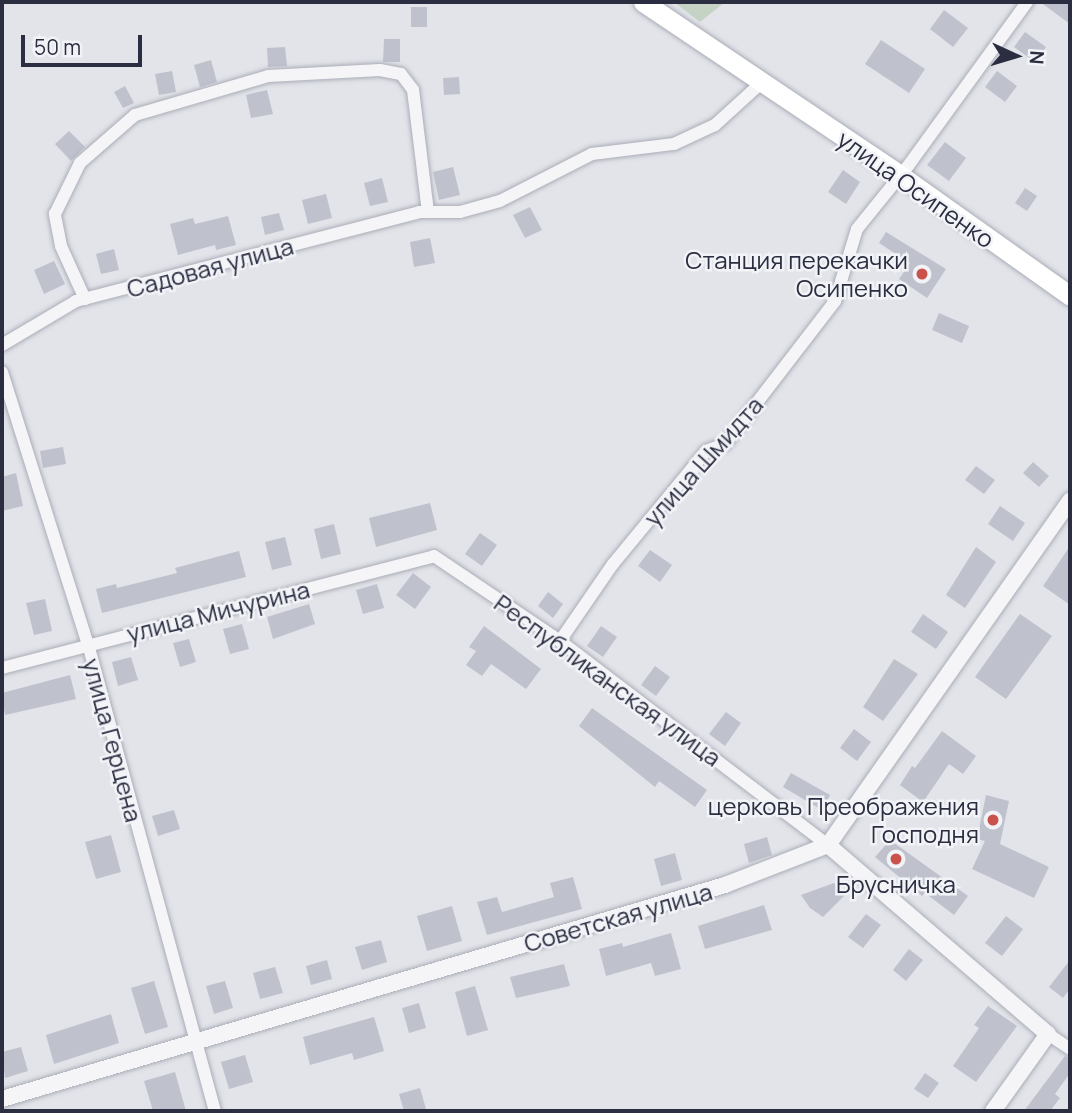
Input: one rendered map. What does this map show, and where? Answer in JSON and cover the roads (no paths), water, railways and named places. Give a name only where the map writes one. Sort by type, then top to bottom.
[{"type":"main road","name":"улица Осипенко","points":[[643,2],[760,84],[900,175],[1070,296]]},
{"type":"street","name":"улица Шмидта","points":[[560,641],[613,564],[706,451],[725,444],[835,301],[858,229],[1027,2]]},
{"type":"street","points":[[85,299],[61,246],[55,214],[80,163],[135,115],[268,76],[380,70],[401,74],[413,90],[428,212]]},
{"type":"street","name":"Садовая улица","points":[[2,345],[85,299],[428,212],[460,212],[500,201],[592,154],[674,144],[715,125],[760,84]]},
{"type":"street","name":"улица Герцена","points":[[2,372],[88,645],[215,1111]]},
{"type":"street","points":[[828,845],[1070,501]]},
{"type":"street","name":"Республиканская улица","points":[[434,556],[560,641],[828,845],[1048,1034],[1070,1049]]},
{"type":"street","name":"улица Мичурина","points":[[2,668],[434,556]]},
{"type":"street","name":"Советская улица","points":[[2,1099],[725,885],[828,845]]},
{"type":"street","points":[[993,1111],[1048,1034]]},
{"type":"place","name":"Станция перекачки Осипенко","points":[[922,274]]},
{"type":"place","name":"церковь Преображения Господня","points":[[993,820]]},
{"type":"place","name":"Брусничка","points":[[896,859]]}]
